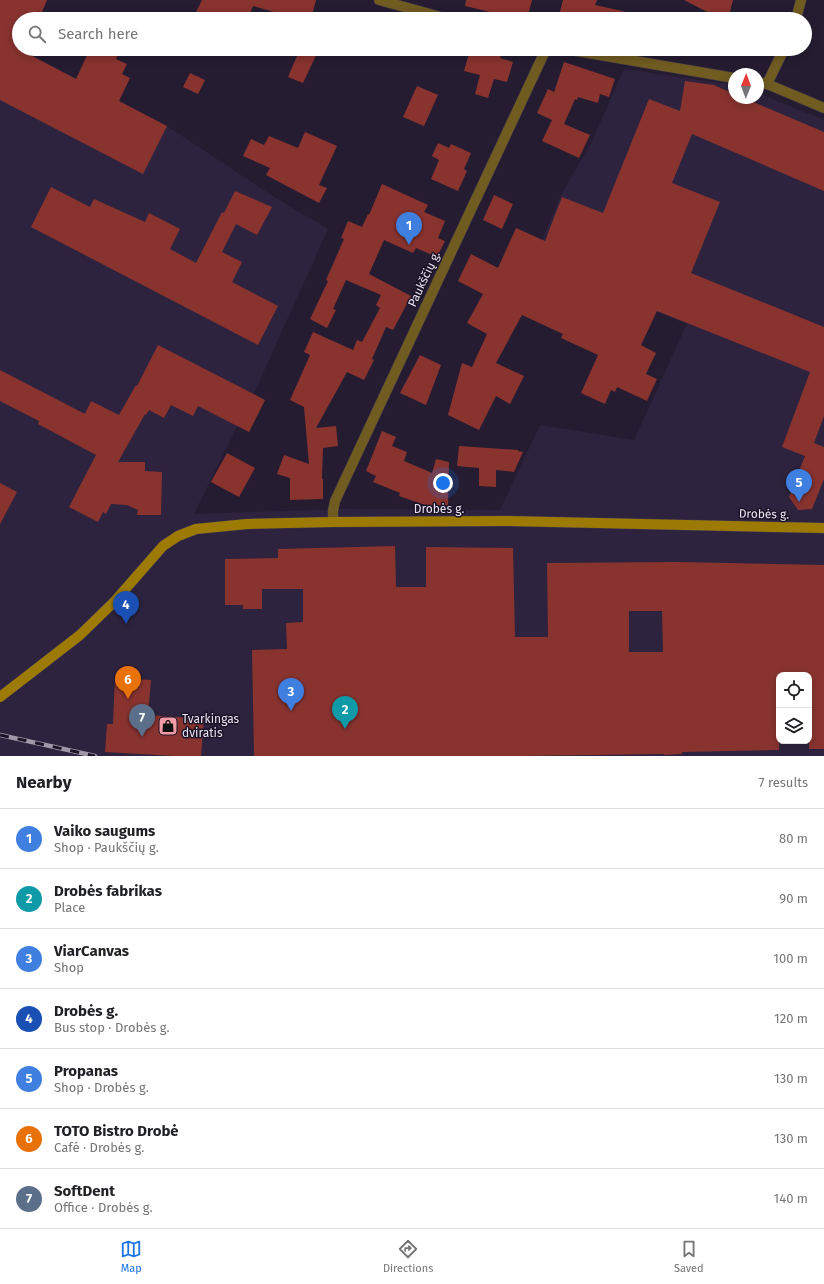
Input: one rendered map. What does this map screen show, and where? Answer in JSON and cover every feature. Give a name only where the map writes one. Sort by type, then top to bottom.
[{"type":"street","points":[[379,0],[423,12]]},
{"type":"street","points":[[798,12],[801,0]]},
{"type":"street","name":"Paukščių g.","points":[[333,522],[335,501],[543,56]]},
{"type":"street","points":[[606,56],[728,77]]},
{"type":"street","points":[[764,81],[780,56]]},
{"type":"street","points":[[764,83],[824,108]]},
{"type":"street","name":"Drobės g.","points":[[0,698],[80,635],[114,602],[163,546],[178,536],[196,529],[222,525],[333,522],[508,521],[824,528]]},
{"type":"shaded area","points":[[0,39],[12,45],[12,56],[33,56],[167,126],[274,197],[328,229],[260,380],[194,514],[345,509],[500,510],[540,425],[634,440],[687,324],[533,262],[561,195],[593,139],[624,69],[728,84],[728,104],[764,104],[764,95],[824,120],[824,756],[0,756]]},
{"type":"building","points":[[0,0],[47,0],[42,12],[12,12],[12,56],[32,56],[76,79],[87,56],[117,56],[116,59],[127,64],[122,74],[130,78],[119,101],[167,126],[143,174],[0,100]]},
{"type":"building","points":[[202,0],[316,0],[313,12],[274,12],[253,6],[251,12],[196,12]]},
{"type":"building","points":[[466,0],[532,0],[529,12],[490,12],[465,6]]},
{"type":"building","points":[[563,0],[597,0],[595,5],[626,12],[560,12]]},
{"type":"building","points":[[684,0],[733,0],[730,12],[707,12]]},
{"type":"building","points":[[297,56],[316,56],[303,83],[288,77]]},
{"type":"building","points":[[468,56],[501,56],[500,58],[513,62],[507,82],[494,79],[488,98],[475,94],[480,75],[464,71]]},
{"type":"building","points":[[564,62],[615,79],[609,97],[600,94],[598,103],[578,97],[577,100],[575,99],[564,124],[590,135],[579,158],[542,141],[552,120],[537,113],[548,89],[554,92]]},
{"type":"building","points":[[190,73],[205,80],[198,94],[183,87]]},
{"type":"building","points":[[685,81],[714,85],[728,91],[728,104],[758,104],[824,132],[824,191],[692,134],[672,183],[720,202],[691,273],[824,327],[824,416],[814,443],[824,447],[824,479],[812,509],[798,510],[789,497],[805,456],[782,447],[810,372],[657,311],[641,345],[656,353],[646,374],[657,379],[647,401],[617,387],[615,392],[611,390],[605,404],[581,393],[598,355],[561,338],[563,334],[522,315],[496,363],[524,376],[510,404],[496,396],[479,430],[448,415],[462,363],[472,367],[487,334],[467,323],[483,294],[458,281],[471,254],[498,268],[516,228],[545,241],[562,197],[603,213],[649,99],[680,111]]},
{"type":"building","points":[[417,86],[438,95],[424,126],[403,117]]},
{"type":"building","points":[[305,132],[337,146],[319,185],[327,188],[319,203],[266,175],[270,168],[243,156],[251,139],[264,145],[269,136],[298,148]]},
{"type":"building","points":[[438,143],[449,148],[451,144],[471,153],[464,169],[467,171],[458,191],[431,179],[439,160],[432,156]]},
{"type":"building","points":[[382,184],[428,205],[424,212],[445,221],[438,238],[445,241],[437,257],[416,248],[413,253],[384,240],[369,274],[411,296],[393,330],[386,327],[372,359],[374,360],[364,380],[347,372],[316,428],[336,426],[338,446],[323,448],[323,499],[290,500],[290,478],[277,474],[284,455],[309,464],[304,407],[290,400],[310,355],[304,352],[313,332],[353,350],[357,340],[362,342],[380,308],[376,305],[381,295],[346,280],[333,309],[336,310],[327,328],[310,319],[328,281],[326,280],[344,239],[341,238],[348,221],[362,227],[368,214],[369,215]]},
{"type":"building","points":[[51,187],[90,207],[94,199],[145,222],[149,213],[180,229],[170,249],[196,263],[222,212],[224,213],[235,191],[272,207],[257,235],[236,224],[222,252],[242,262],[232,282],[278,306],[258,345],[31,227]]},
{"type":"building","points":[[494,195],[513,204],[502,229],[483,220]]},
{"type":"building","points":[[158,345],[265,400],[249,432],[198,406],[193,416],[171,405],[164,418],[149,410],[146,415],[145,414],[118,462],[145,462],[145,471],[162,472],[161,515],[137,515],[138,510],[127,505],[111,504],[106,514],[103,512],[98,522],[69,507],[96,455],[38,424],[39,421],[0,401],[0,370],[85,414],[91,401],[119,415],[136,385],[137,386]]},
{"type":"building","points":[[420,355],[441,365],[426,405],[400,393]]},
{"type":"building","points":[[382,431],[396,437],[392,446],[407,452],[404,461],[432,473],[436,459],[449,462],[448,506],[425,505],[399,496],[400,493],[373,482],[376,476],[366,471]]},
{"type":"building","points":[[459,446],[518,450],[523,452],[514,472],[496,470],[496,487],[479,486],[479,468],[457,466]]},
{"type":"building","points":[[227,453],[255,468],[239,497],[211,482]]},
{"type":"building","points":[[0,483],[17,492],[0,524]]},
{"type":"building","points":[[395,546],[396,587],[426,587],[426,547],[513,548],[515,637],[548,637],[547,563],[678,562],[824,565],[824,749],[809,749],[809,744],[812,744],[812,672],[776,672],[776,744],[779,744],[779,750],[682,752],[682,754],[664,755],[254,756],[252,650],[287,649],[286,623],[303,622],[303,589],[262,589],[262,609],[243,609],[243,605],[225,605],[225,559],[278,558],[278,549]],"holes":[[[629,611],[662,611],[663,652],[629,652]]]},
{"type":"building","points":[[115,678],[151,680],[148,715],[204,719],[201,756],[105,752],[107,724],[113,724]]},
{"type":"railway","points":[[0,735],[95,756]]},
{"type":"place","name":"Vaiko saugums","points":[[409,245]]},
{"type":"place","name":"Propanas","points":[[799,502]]},
{"type":"place","name":"Drobės g.","points":[[126,624]]},
{"type":"place","name":"TOTO Bistro Drobė","points":[[128,699]]},
{"type":"place","name":"ViarCanvas","points":[[291,711]]},
{"type":"place","name":"Tvarkingas dviratis","points":[[168,726]]},
{"type":"place","name":"Drobės fabrikas","points":[[345,729]]},
{"type":"place","name":"SoftDent","points":[[142,737]]}]
